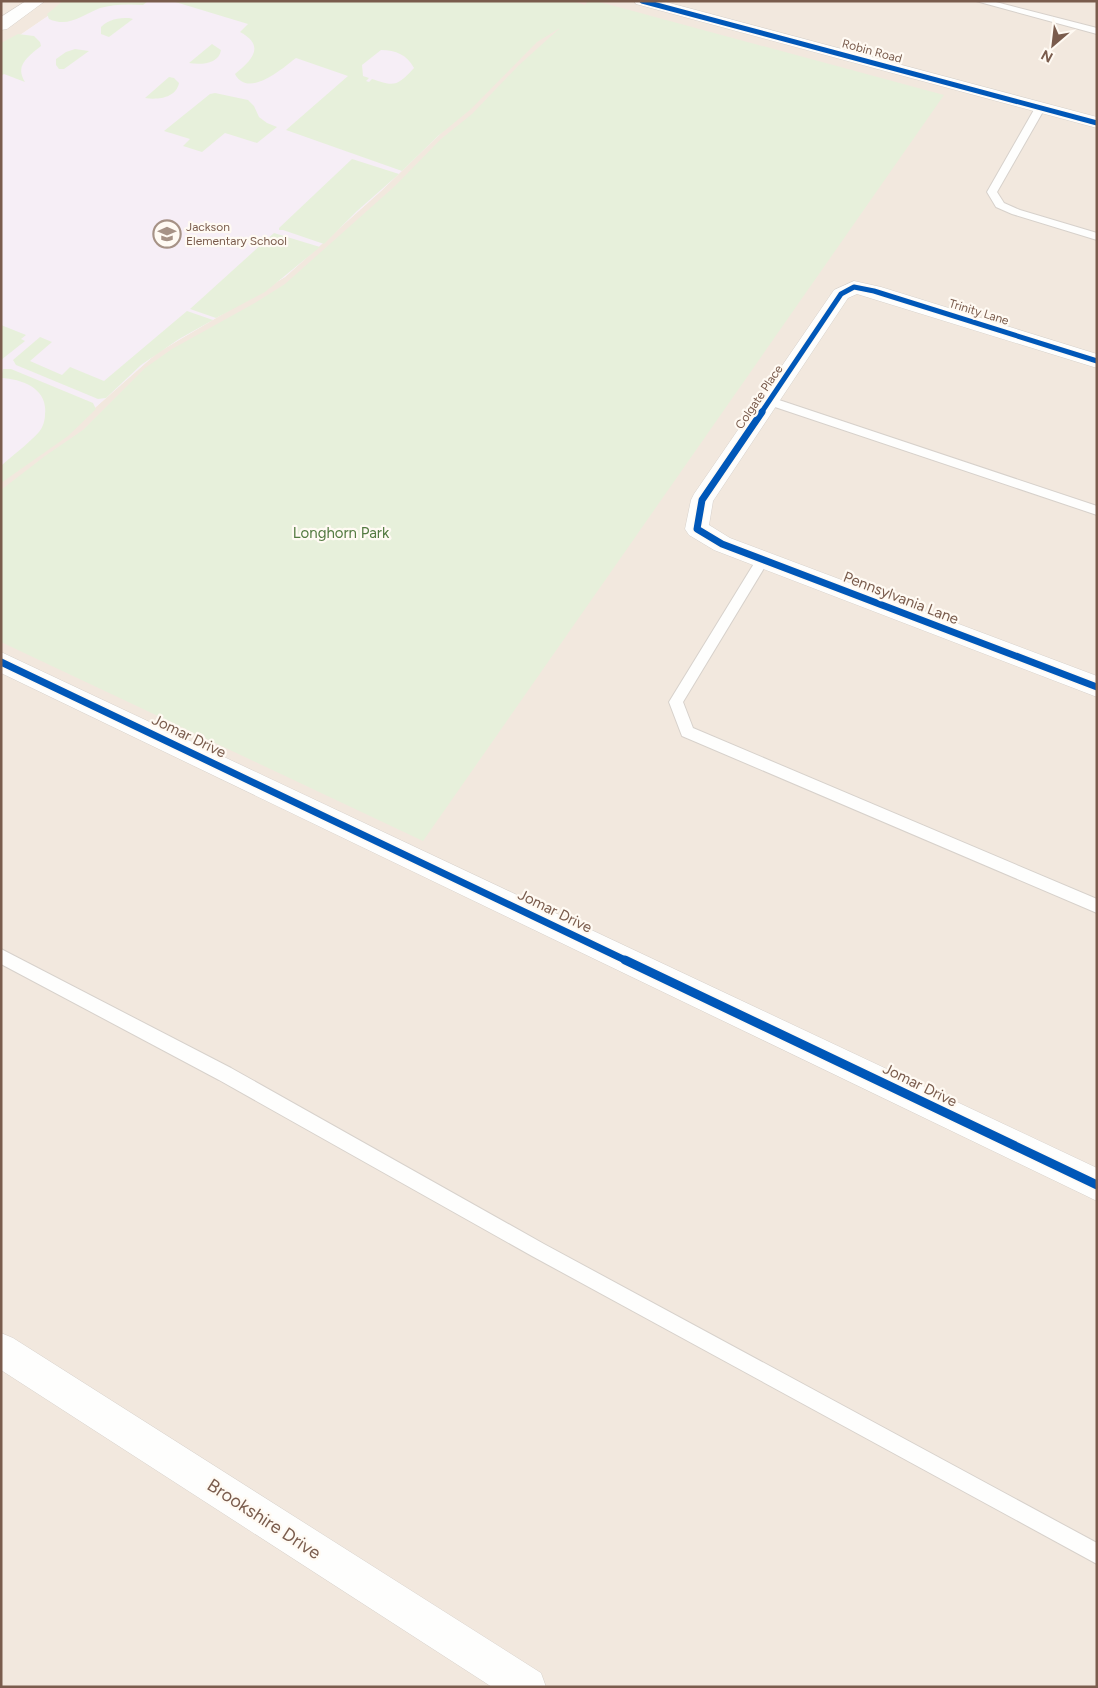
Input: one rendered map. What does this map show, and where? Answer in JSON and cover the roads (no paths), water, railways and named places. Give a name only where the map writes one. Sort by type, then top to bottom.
[{"type":"street","points":[[4,20],[37,1]]},
{"type":"street","name":"Robin Road","points":[[642,1],[1097,123]]},
{"type":"street","name":"Trinity Lane","points":[[854,287],[874,291],[1097,361]]},
{"type":"street","name":"Colgate Place","points":[[697,529],[702,500],[842,294],[854,287]]},
{"type":"street","name":"Pennsylvania Lane","points":[[697,529],[722,544],[1097,687]]},
{"type":"street","name":"Jomar Drive","points":[[1,662],[1097,1185]]},
{"type":"street","name":"Brookshire Drive","points":[[1,1350],[527,1687]]},
{"type":"lane","points":[[980,1],[1097,31]]},
{"type":"lane","points":[[1040,108],[992,192],[1000,204],[1016,212],[1097,237]]},
{"type":"lane","points":[[770,401],[1097,511]]},
{"type":"lane","points":[[763,560],[676,702],[687,732],[1097,906]]},
{"type":"lane","points":[[1,956],[225,1074],[538,1250],[1097,1554]]},
{"type":"place","name":"Jackson Elementary School","points":[[167,234]]},
{"type":"park label","name":"Longhorn Park","points":[[341,533]]}]
